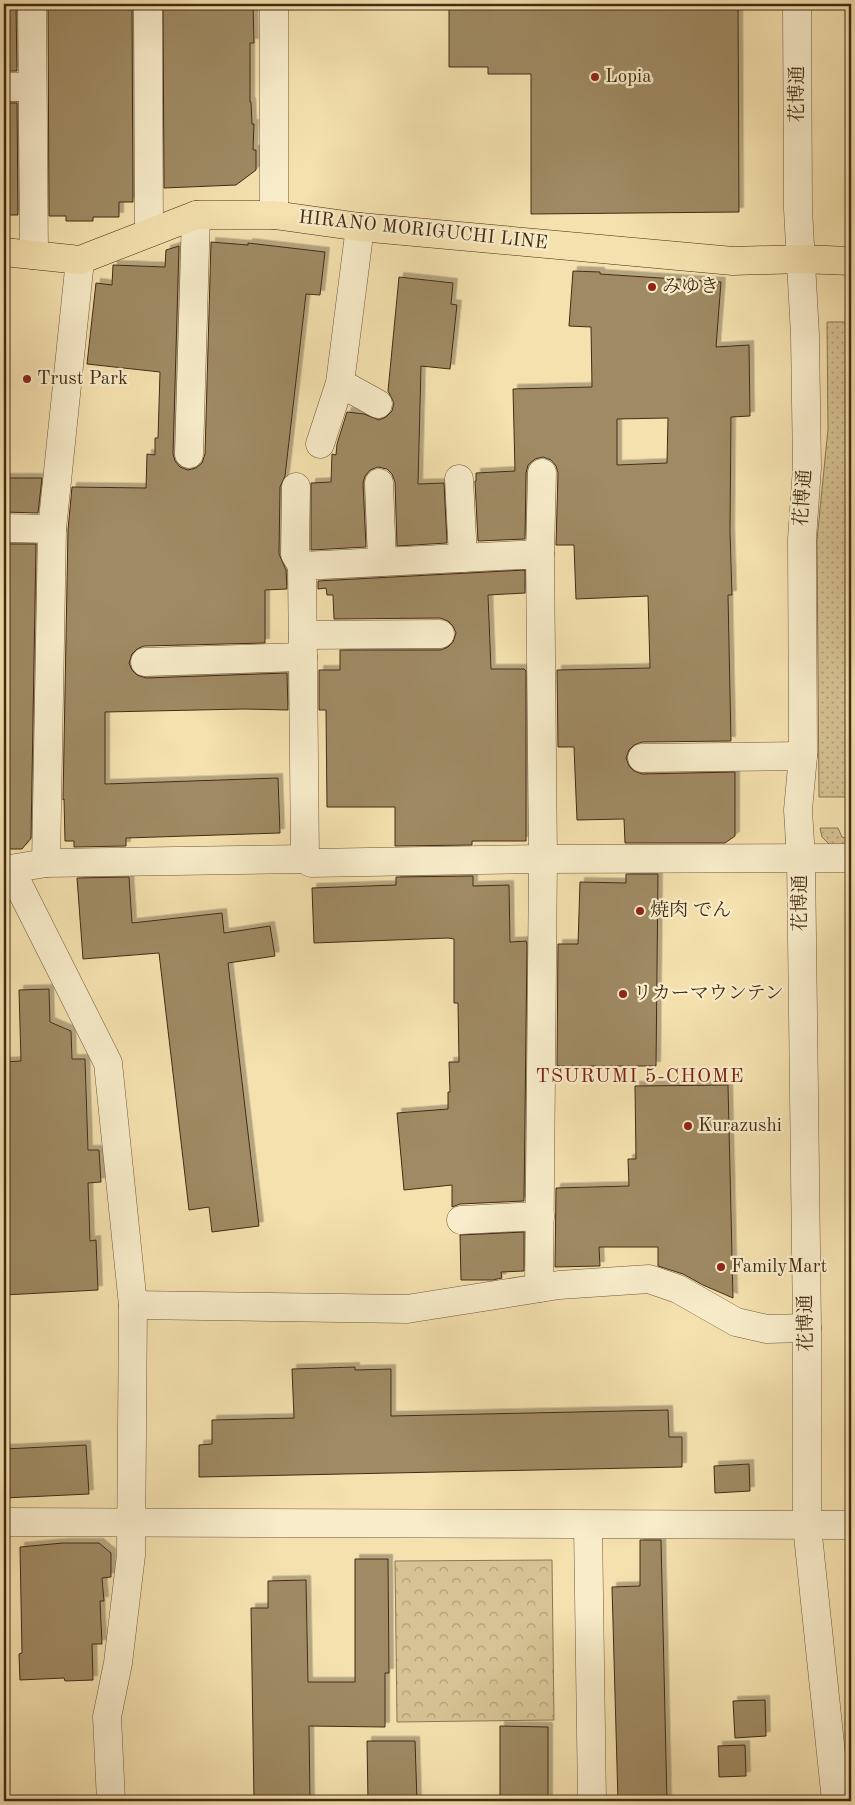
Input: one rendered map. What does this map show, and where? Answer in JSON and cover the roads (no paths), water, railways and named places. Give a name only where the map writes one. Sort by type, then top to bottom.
[{"type":"main road","name":"HIRANO MORIGUCHI LINE","points":[[4,252],[80,260],[196,215],[274,214],[360,226],[733,261],[801,259],[851,261]]},
{"type":"street","points":[[32,4],[34,255]]},
{"type":"street","points":[[274,4],[274,214]]},
{"type":"street","name":"花博通","points":[[797,4],[798,209],[805,335],[807,468],[802,540],[803,756],[798,810],[801,859],[807,1328],[807,1526],[836,1801]]},
{"type":"street","points":[[148,10],[149,234]]},
{"type":"street","points":[[4,87],[32,87]]},
{"type":"street","points":[[189,454],[196,215]]},
{"type":"street","points":[[320,444],[340,383],[360,226]]},
{"type":"street","points":[[46,863],[52,529],[80,260]]},
{"type":"street","points":[[340,383],[378,404]]},
{"type":"street","points":[[539,1288],[543,859],[540,554],[542,473]]},
{"type":"street","points":[[459,479],[463,558]]},
{"type":"street","points":[[378,483],[382,562]]},
{"type":"street","points":[[296,487],[295,554],[302,566],[305,859]]},
{"type":"street","points":[[4,528],[52,529]]},
{"type":"street","points":[[302,566],[540,554]]},
{"type":"street","points":[[145,662],[440,634]]},
{"type":"street","points":[[642,758],[803,756]]},
{"type":"street","points":[[110,1801],[107,1717],[118,1663],[131,1555],[133,1305],[108,1063],[7,870],[46,863],[305,859],[311,863],[543,859],[851,858]]},
{"type":"street","points":[[461,1220],[540,1216]]},
{"type":"street","points":[[133,1305],[407,1309],[559,1285],[649,1279],[678,1289],[736,1322],[767,1329],[807,1328]]},
{"type":"street","points":[[4,1522],[851,1525]]},
{"type":"street","points":[[588,1525],[592,1801]]},
{"type":"place","name":"Lopia","points":[[595,77]]},
{"type":"place","name":"みゆき","points":[[652,287]]},
{"type":"place","name":"Trust Park","points":[[27,379]]},
{"type":"place","name":"焼肉 でん","points":[[640,911]]},
{"type":"place","name":"リカーマウンテン","points":[[623,994]]},
{"type":"place","name":"Kurazushi","points":[[688,1126]]},
{"type":"place","name":"FamilyMart","points":[[721,1267]]},
{"type":"district","name":"TSURUMI 5-CHOME","points":[[640,1077]]}]
